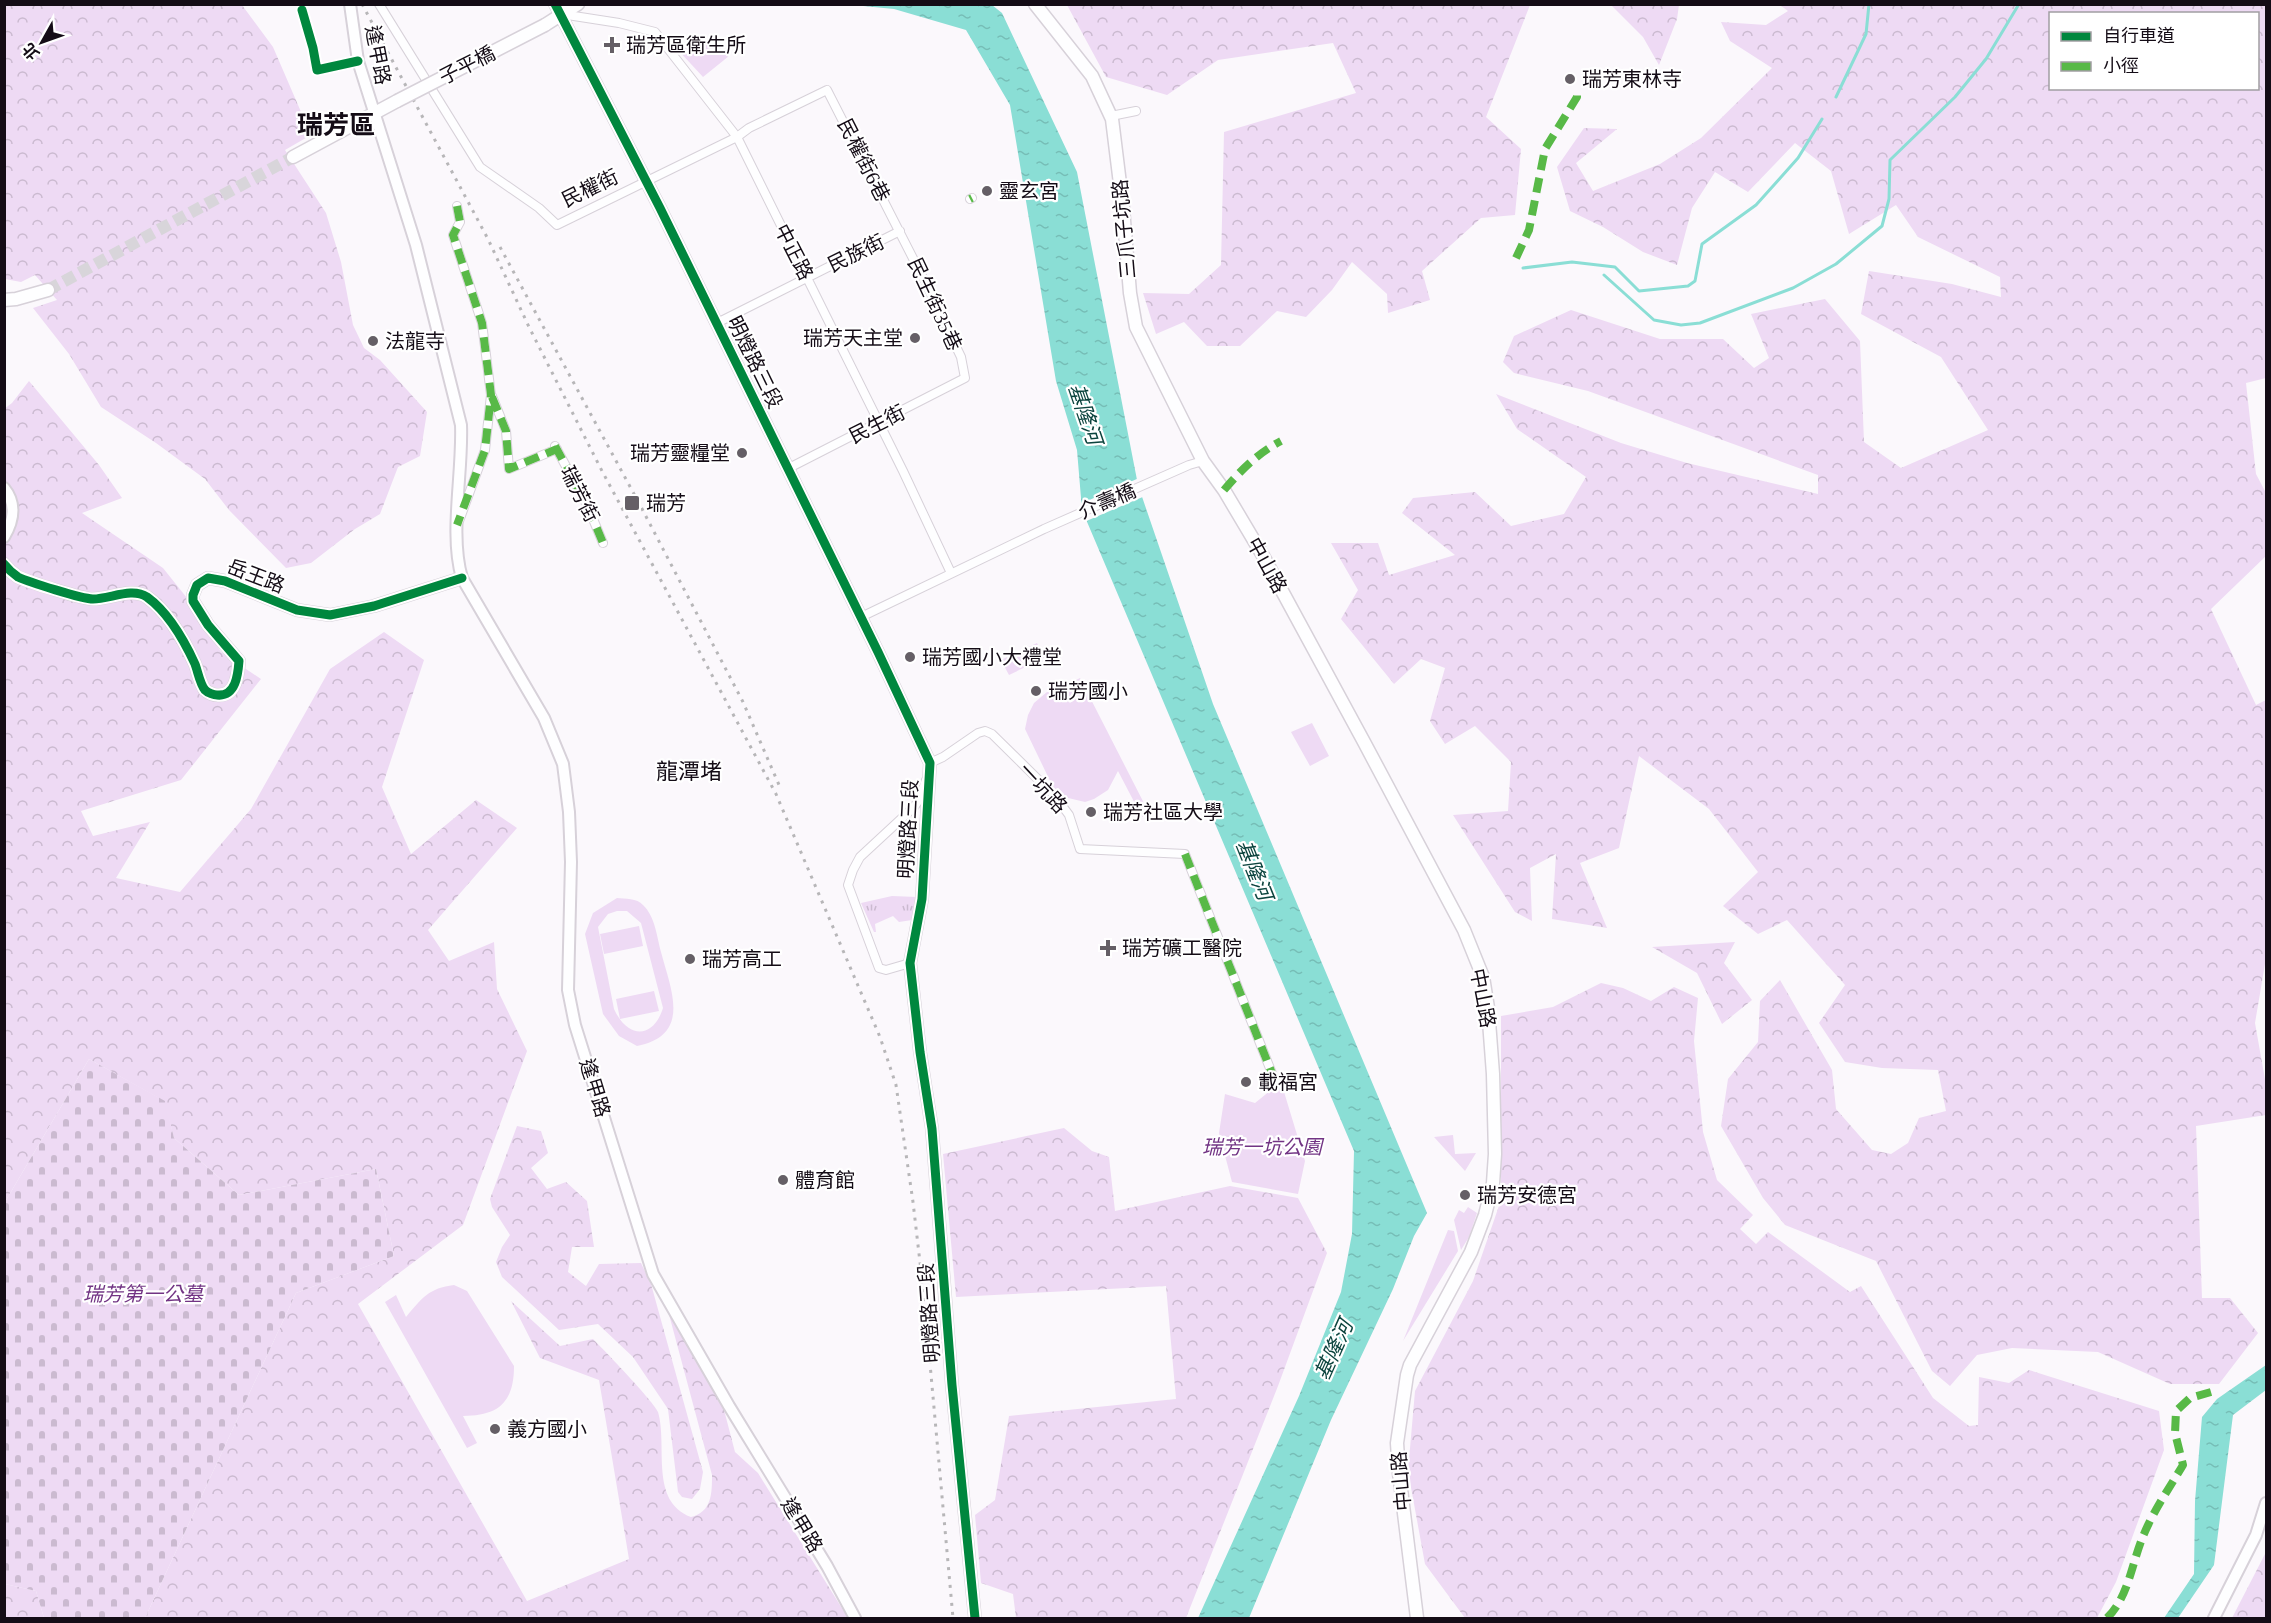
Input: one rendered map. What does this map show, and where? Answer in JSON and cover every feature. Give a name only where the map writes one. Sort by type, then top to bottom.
[{"type":"main road","points":[[558,9],[578,4]]},
{"type":"main road","name":"三爪子坑路","points":[[1035,4],[1092,76],[1111,116],[1123,208],[1130,293],[1136,327],[1203,461]]},
{"type":"main road","name":"子平橋","points":[[293,157],[373,113],[545,25],[558,9]]},
{"type":"main road","points":[[4,300],[48,290]]},
{"type":"main road","name":"中山路","points":[[1203,461],[1224,490],[1262,554],[1464,930],[1483,977],[1488,1008],[1492,1074],[1495,1154],[1493,1183],[1485,1215],[1471,1252],[1410,1365],[1397,1443],[1398,1473],[1417,1618]]},
{"type":"street","name":"逢甲路","points":[[350,4],[358,61],[416,245],[461,425],[462,450],[457,525],[459,569],[462,578],[544,718],[563,764],[569,812],[571,862],[568,990],[570,1003],[653,1274],[729,1406],[827,1566],[855,1618]]},
{"type":"street","name":"民權街","points":[[379,4],[480,167],[539,208],[557,225],[827,90]]},
{"type":"street","name":"中正路","points":[[558,9],[655,32],[737,136],[951,573]]},
{"type":"street","name":"明燈路三段","points":[[558,9],[717,323],[930,763],[922,899],[910,963],[932,1129],[952,1385],[975,1618]]},
{"type":"street","points":[[302,10],[314,48],[317,70],[358,61]]},
{"type":"street","name":"民權街6巷","points":[[827,90],[900,231]]},
{"type":"street","points":[[1111,116],[1136,111]]},
{"type":"street","name":"逢甲路","points":[[457,206],[460,222],[453,235],[482,323],[491,395],[485,450],[457,525]]},
{"type":"street","name":"民族街","points":[[717,323],[900,231]]},
{"type":"street","name":"民生街35巷","points":[[900,231],[961,357],[965,378]]},
{"type":"street","name":"民生街","points":[[787,469],[965,378]]},
{"type":"street","name":"瑞芳街","points":[[491,395],[506,431],[509,469],[556,448],[588,507],[603,543]]},
{"type":"street","name":"介壽橋","points":[[951,573],[1044,529],[1203,461]]},
{"type":"street","points":[[4,488],[13,499],[14,514],[4,537]]},
{"type":"street","name":"岳王路","points":[[4,564],[9,571],[19,577],[77,596],[90,599],[138,593],[146,597],[176,628],[187,646],[205,690],[215,696],[224,695],[233,688],[238,677],[238,661],[208,625],[194,600],[193,595],[197,585],[208,578],[225,581],[297,610],[330,615],[374,606],[462,578]]},
{"type":"street","points":[[861,617],[951,573]]},
{"type":"street","name":"一坑路","points":[[930,763],[985,731],[992,734],[1055,796],[1069,815],[1080,849],[1185,854],[1275,1081]]},
{"type":"street","points":[[910,963],[886,970],[879,968],[848,885],[860,857],[919,800],[930,763]]},
{"type":"street","points":[[2214,1618],[2256,1535],[2266,1503]]},
{"type":"green space","points":[[5,5],[242,5],[273,47],[311,135],[285,150],[326,213],[341,262],[353,325],[364,348],[380,360],[427,412],[420,456],[398,467],[380,514],[355,529],[311,563],[286,568],[229,510],[205,479],[101,407],[69,354],[33,308],[57,300],[35,275],[21,282],[5,279]]},
{"type":"green space","points":[[1067,5],[1530,5],[1486,117],[1521,149],[1515,215],[1481,218],[1422,271],[1430,300],[1388,313],[1387,294],[1352,262],[1332,290],[1306,317],[1277,311],[1240,346],[1207,346],[1184,322],[1156,334],[1143,293],[1189,294],[1221,265],[1224,132],[1356,93],[1333,43],[1218,60],[1167,95],[1106,77]]},
{"type":"green space","points":[[1611,5],[1679,5],[1677,19],[1659,65],[1643,37]]},
{"type":"green space","points":[[1780,5],[2266,5],[2266,378],[2246,383],[2256,474],[2266,493],[2266,556],[2211,609],[2256,705],[2266,700],[2266,958],[2255,1023],[2266,1085],[2266,1115],[2196,1126],[2202,1298],[2230,1298],[2258,1333],[2219,1384],[2170,1384],[2098,1352],[2012,1348],[1977,1355],[1950,1386],[1932,1371],[1876,1261],[1785,1225],[1763,1198],[1721,1126],[1728,1079],[1758,1042],[1760,1001],[1780,980],[1832,1070],[1836,1109],[1872,1150],[1891,1154],[1908,1143],[1919,1118],[1946,1111],[1938,1070],[1882,1068],[1845,1062],[1819,1023],[1845,985],[1787,920],[1758,934],[1723,906],[1758,872],[1709,809],[1639,756],[1619,848],[1580,863],[1607,928],[1552,919],[1556,854],[1530,868],[1532,921],[1515,912],[1453,815],[1508,811],[1511,762],[1475,726],[1445,744],[1430,721],[1445,668],[1421,659],[1394,684],[1341,619],[1358,590],[1331,543],[1378,543],[1389,575],[1455,555],[1402,513],[1413,498],[1475,492],[1511,526],[1564,514],[1586,477],[1517,429],[1496,394],[1621,443],[1687,463],[1818,494],[1818,475],[1588,391],[1514,373],[1503,362],[1514,336],[1571,310],[1660,339],[1723,339],[1754,368],[1769,358],[1751,314],[1825,299],[1860,341],[1864,442],[1901,468],[1988,430],[1941,357],[1861,314],[1869,271],[1952,284],[2001,297],[2000,277],[1918,237],[1896,205],[1849,234],[1831,171],[1795,143],[1748,192],[1715,172],[1692,208],[1677,265],[1643,252],[1603,227],[1570,211],[1557,167],[1584,128],[1617,129],[1576,163],[1593,191],[1660,164],[1701,138],[1772,68],[1730,41],[1721,22],[1766,25],[1788,11]]},
{"type":"green space","points":[[693,39],[718,45],[729,56],[703,77],[678,50]]},
{"type":"green space","points":[[29,381],[99,465],[122,498],[82,513],[163,568],[187,598],[221,652],[261,679],[181,780],[81,811],[93,836],[150,822],[116,878],[180,892],[251,809],[330,669],[384,632],[424,660],[382,787],[411,854],[476,800],[517,828],[428,930],[449,961],[494,942],[497,989],[527,1051],[463,1225],[358,1304],[527,1601],[629,1559],[599,1380],[540,1358],[511,1301],[560,1346],[593,1339],[648,1398],[658,1412],[661,1426],[662,1471],[665,1486],[670,1499],[678,1509],[691,1517],[703,1511],[707,1506],[711,1495],[712,1475],[667,1307],[723,1406],[735,1452],[758,1473],[848,1618],[145,1618],[296,1293],[394,1256],[376,1169],[239,1195],[174,1138],[164,1101],[89,1059],[5,1202],[4,409],[12,403]]},
{"type":"green space","points":[[1037,643],[1044,658],[1009,675],[1001,660]]},
{"type":"green space","points":[[1080,678],[1149,813],[1142,817],[1118,771],[1108,790],[1094,799],[1085,802],[1064,797],[1053,787],[1025,729],[1034,703],[1059,686],[1078,690],[1074,681]]},
{"type":"green space","points":[[1312,723],[1329,756],[1310,766],[1291,732]]},
{"type":"green space","points":[[892,896],[917,897],[912,920],[899,922],[893,916],[875,924],[876,932],[874,932],[861,903]]},
{"type":"green space","points":[[617,898],[638,901],[650,915],[669,981],[673,1009],[671,1021],[665,1032],[654,1040],[637,1046],[619,1036],[603,1014],[585,934],[593,913]],"holes":[[[627,911],[641,923],[663,1008],[653,1026],[640,1031],[626,1026],[614,1009],[598,927],[608,914]]]},
{"type":"green space","points":[[639,926],[643,946],[604,954],[600,934]]},
{"type":"green space","points":[[1735,942],[1724,963],[1752,1000],[1722,1024],[1697,973],[1652,947]]},
{"type":"green space","points":[[1601,983],[1623,988],[1651,1001],[1674,987],[1698,998],[1694,1041],[1703,1132],[1717,1180],[1753,1215],[1740,1229],[1756,1244],[1768,1232],[1850,1292],[1861,1286],[1933,1398],[1969,1426],[1978,1425],[1979,1377],[2009,1383],[2029,1370],[2159,1411],[2164,1450],[2116,1582],[2097,1618],[1465,1618],[1425,1564],[1408,1471],[1415,1391],[1473,1281],[1501,1200],[1501,1016],[1553,1007]]},
{"type":"green space","points":[[654,991],[659,1011],[620,1019],[616,999]]},
{"type":"green space","name":"瑞芳第一公墓","points":[[89,1059],[165,1101],[174,1138],[239,1195],[376,1169],[394,1256],[296,1293],[145,1618],[44,1618],[36,1591],[5,1584],[5,1202]]},
{"type":"green space","name":"瑞芳一坑公園","points":[[1281,1082],[1305,1161],[1298,1194],[1232,1182],[1219,1133],[1225,1094],[1255,1103]]},
{"type":"green space","points":[[517,1126],[541,1131],[548,1153],[531,1168],[547,1189],[566,1182],[587,1201],[594,1247],[572,1247],[568,1272],[586,1286],[599,1264],[641,1263],[651,1284],[703,1472],[700,1489],[692,1499],[682,1497],[678,1492],[668,1409],[633,1357],[598,1324],[559,1330],[502,1277],[496,1262],[510,1235],[492,1207],[490,1199]]},
{"type":"green space","points":[[1064,1128],[1092,1151],[1109,1157],[1115,1211],[1230,1186],[1298,1198],[1327,1253],[1278,1386],[1186,1618],[1016,1618],[1013,1594],[981,1583],[975,1515],[995,1500],[1009,1416],[1176,1399],[1166,1286],[956,1297],[943,1154]]},
{"type":"green space","points":[[1453,1135],[1455,1154],[1476,1153],[1465,1171],[1434,1137]]},
{"type":"green space","points":[[1468,1207],[1477,1213],[1469,1237],[1461,1250],[1454,1220],[1459,1210],[1464,1213]]},
{"type":"green space","points":[[1448,1230],[1454,1231],[1458,1251],[1403,1341]]},
{"type":"green space","points":[[454,1285],[467,1291],[514,1366],[511,1389],[502,1405],[486,1413],[463,1416],[477,1443],[467,1448],[385,1302],[396,1295],[406,1317],[432,1291]]},
{"type":"green space","points":[[2266,1550],[2266,1618],[2232,1618],[2265,1554]]},
{"type":"green space","points":[[5,1584],[36,1591],[44,1618],[5,1618]]},
{"type":"water","name":"基隆河","points":[[853,5],[992,5],[1002,13],[1077,172],[1138,485],[1213,704],[1427,1213],[1414,1236],[1393,1289],[1331,1420],[1249,1618],[1198,1618],[1299,1396],[1341,1292],[1352,1234],[1354,1151],[1082,510],[1077,450],[1056,381],[1010,105],[966,30],[894,9]]},
{"type":"water","points":[[2266,1365],[2266,1390],[2233,1415],[2214,1565],[2178,1618],[2164,1618],[2194,1574],[2195,1501],[2202,1417],[2217,1399]]},
{"type":"pier","points":[[1139,478],[1145,496],[1084,522],[1078,505]]},
{"type":"waterway","points":[[1836,97],[1866,34],[1869,4]]},
{"type":"waterway","points":[[1604,275],[1654,320],[1681,325],[1700,323],[1793,288],[1836,264],[1882,226],[1889,199],[1890,160],[1955,97],[1986,59],[2019,4]]},
{"type":"waterway","points":[[1523,268],[1572,262],[1615,267],[1639,291],[1688,286],[1695,281],[1702,244],[1756,205],[1798,158],[1822,119]]},
{"type":"tunnel","points":[[48,290],[293,157]]},
{"type":"railway","points":[[362,4],[488,239],[529,327],[602,471],[776,794],[880,1037],[896,1085],[913,1202],[924,1297],[953,1618]]},
{"type":"railway","points":[[500,247],[640,505],[743,702],[779,785]]},
{"type":"marked path","points":[[1516,258],[1529,230],[1545,149],[1577,97],[1577,90]]},
{"type":"marked path","points":[[457,206],[460,222],[453,235],[482,323],[491,395],[485,450],[457,525]]},
{"type":"marked path","points":[[492,397],[506,431],[509,469],[557,449]]},
{"type":"marked path","points":[[1224,490],[1250,463],[1281,441]]},
{"type":"marked path","points":[[555,446],[588,507],[603,543]]},
{"type":"marked path","points":[[1185,854],[1275,1081]]},
{"type":"marked path","points":[[2107,1618],[2125,1589],[2148,1525],[2183,1465],[2175,1433],[2176,1411],[2190,1398],[2211,1392]]},
{"type":"cycle path","points":[[555,4],[660,208],[930,763],[922,899],[910,963],[932,1129],[952,1385],[975,1618]]},
{"type":"cycle path","points":[[302,10],[317,70],[358,61]]},
{"type":"cycle path","points":[[4,564],[18,577],[78,596],[100,599],[135,593],[147,597],[169,619],[181,636],[205,690],[217,695],[223,695],[232,689],[237,678],[239,661],[208,625],[193,601],[197,585],[208,578],[225,581],[297,610],[330,615],[374,606],[462,578]]},
{"type":"place","name":"瑞芳區衛生所","points":[[612,45]]},
{"type":"place","name":"瑞芳東林寺","points":[[1570,79]]},
{"type":"place","name":"靈玄宮","points":[[987,191]]},
{"type":"place","name":"瑞芳天主堂","points":[[915,338]]},
{"type":"place","name":"法龍寺","points":[[373,341]]},
{"type":"place","name":"瑞芳靈糧堂","points":[[742,453]]},
{"type":"place","name":"瑞芳","points":[[632,503]]},
{"type":"place","name":"瑞芳國小大禮堂","points":[[910,657]]},
{"type":"place","name":"瑞芳國小","points":[[1036,691]]},
{"type":"place","name":"瑞芳社區大學","points":[[1091,812]]},
{"type":"place","name":"瑞芳礦工醫院","points":[[1108,948]]},
{"type":"place","name":"瑞芳高工","points":[[690,959]]},
{"type":"place","name":"載福宮","points":[[1246,1082]]},
{"type":"place","name":"體育館","points":[[783,1180]]},
{"type":"place","name":"瑞芳安德宮","points":[[1465,1195]]},
{"type":"place","name":"義方國小","points":[[495,1429]]},
{"type":"district","name":"瑞芳區","points":[[336,125]]},
{"type":"district","name":"龍潭堵","points":[[689,771]]}]
